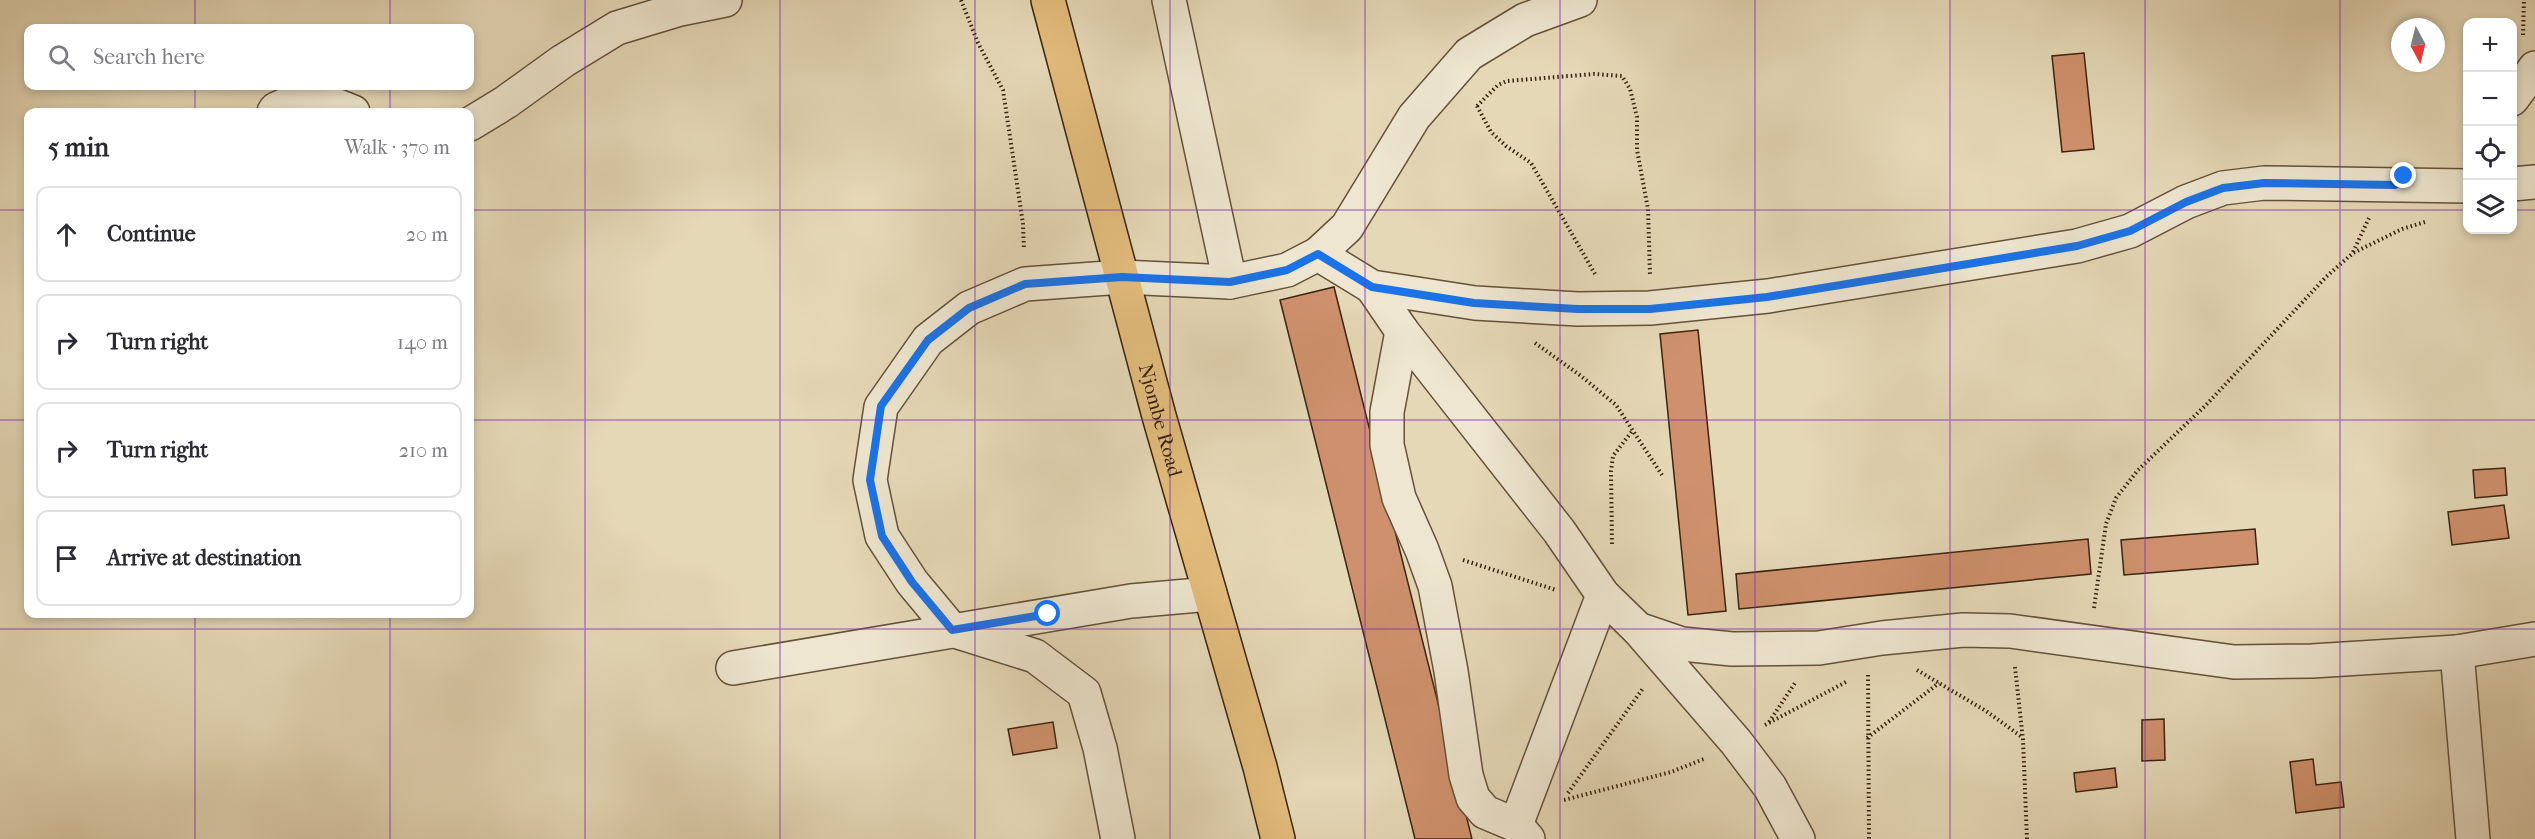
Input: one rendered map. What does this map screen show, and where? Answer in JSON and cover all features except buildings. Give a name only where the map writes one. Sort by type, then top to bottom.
[{"type":"highway","name":"Njombe Road","points":[[1048,0],[1159,416],[1260,767],[1278,839]]},
{"type":"street","points":[[474,122],[506,102],[563,60],[617,28],[680,9],[725,0]]},
{"type":"street","points":[[1169,0],[1230,282]]},
{"type":"street","points":[[1118,839],[1100,748],[1084,693],[1035,656],[952,630],[912,582],[882,536],[870,480],[881,406],[928,340],[969,308],[1025,284],[1122,277],[1230,282],[1287,270],[1318,254],[1347,227],[1414,117],[1469,54],[1525,20],[1580,0]]},
{"type":"street","points":[[2517,92],[2535,68]]},
{"type":"street","points":[[278,108],[295,101],[333,104],[343,108]]},
{"type":"street","points":[[2395,185],[2417,168],[2444,164],[2463,166]]},
{"type":"street","points":[[2517,184],[2535,182]]},
{"type":"street","points":[[1318,254],[1372,287],[1474,303],[1578,309],[1650,309],[1767,297],[2077,246],[2130,231],[2186,202],[2223,188],[2264,183],[2463,186]]},
{"type":"street","points":[[1372,287],[1402,331],[1523,484],[1601,600],[1638,629],[1736,742],[1770,788],[1798,839]]},
{"type":"street","points":[[1402,331],[1387,412],[1387,445],[1399,498],[1435,586],[1451,671],[1466,775],[1473,798],[1485,812],[1522,832],[1601,600]]},
{"type":"street","points":[[733,668],[1131,601],[1210,594]]},
{"type":"street","points":[[1638,629],[1682,644],[1732,649],[1819,648],[1882,638],[1964,630],[2010,631],[2234,662],[2312,661],[2457,651],[2535,639]]},
{"type":"street","points":[[2457,651],[2473,839]]},
{"type":"path","points":[[961,0],[978,43],[1003,90],[1023,225],[1025,284]]},
{"type":"path","points":[[1469,54],[1471,85],[1477,106],[1491,132],[1506,146],[1531,163],[1614,309]]},
{"type":"path","points":[[1477,106],[1498,86],[1507,81],[1594,74],[1622,76],[1630,89],[1637,117],[1637,150],[1648,209],[1650,309]]},
{"type":"path","points":[[2091,642],[2106,524],[2116,498],[2138,470],[2206,405],[2326,277],[2353,253],[2402,230],[2434,219]]},
{"type":"path","points":[[1533,342],[1581,376],[1616,405],[1662,475]]},
{"type":"path","points":[[1422,550],[1474,562],[1601,600],[1614,532],[1611,471],[1613,456],[1633,430]]},
{"type":"path","points":[[2010,631],[2022,738],[2027,839]]},
{"type":"path","points":[[1558,810],[1664,660]]},
{"type":"path","points":[[1912,667],[1986,711],[2022,738]]},
{"type":"path","points":[[1858,675],[1868,670],[1869,839]]},
{"type":"path","points":[[1563,800],[1671,772],[1702,760],[1848,681]]},
{"type":"path","points":[[1868,738],[1939,684]]},
{"type":"route","points":[[1048,614],[952,630],[912,582],[882,536],[870,480],[881,406],[928,340],[969,308],[1025,284],[1122,277],[1230,282],[1287,270],[1318,254],[1372,287],[1474,303],[1578,309],[1650,309],[1767,297],[1892,274],[2077,246],[2130,231],[2186,202],[2223,188],[2264,183],[2395,185],[2404,176]]}]
